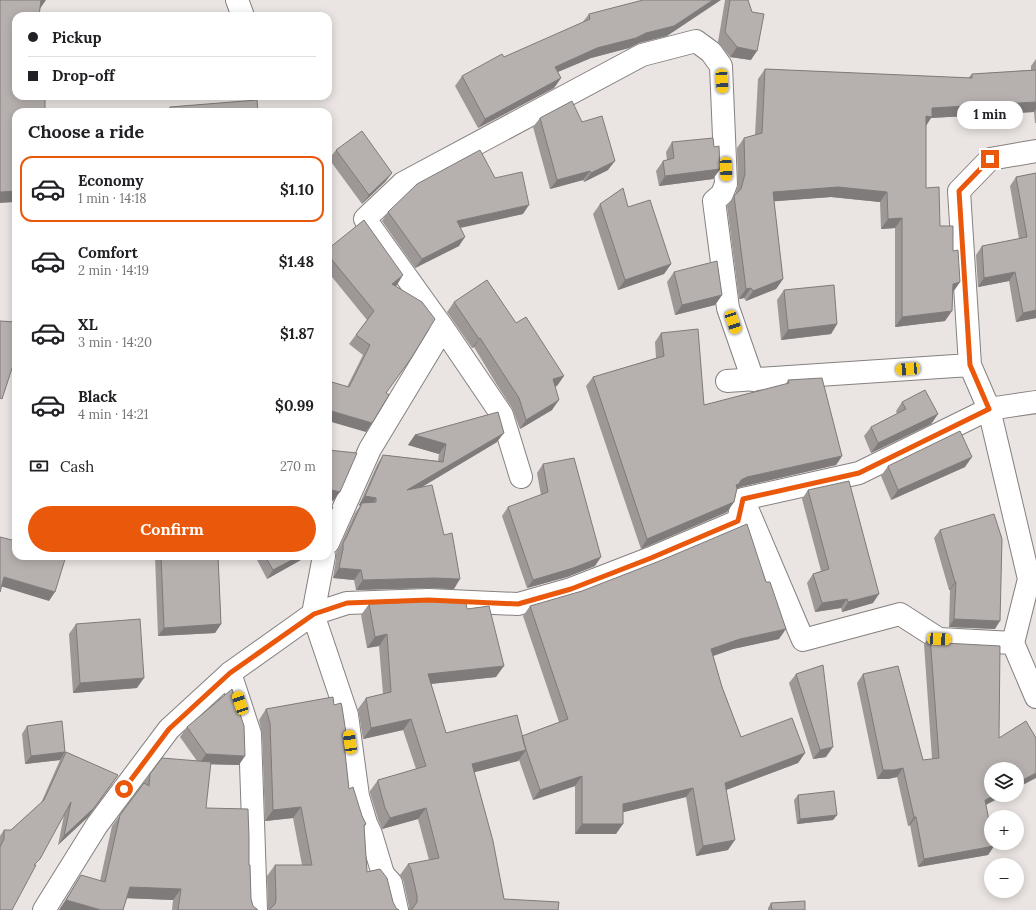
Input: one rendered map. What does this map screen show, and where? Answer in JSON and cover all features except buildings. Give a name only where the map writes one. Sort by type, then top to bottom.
[{"type":"street","points":[[237,0],[242,12]]},
{"type":"street","points":[[521,477],[502,415],[443,328],[365,219],[403,183],[410,179],[642,55],[696,41],[710,52],[721,66],[726,184],[722,194],[714,201],[728,308],[754,380]]},
{"type":"street","points":[[1036,152],[990,159],[959,191],[970,365],[989,409],[1033,578],[1013,643],[1036,697]]},
{"type":"street","points":[[332,534],[370,449],[443,328]]},
{"type":"street","points":[[727,381],[970,365]]},
{"type":"street","points":[[743,499],[859,473],[989,409],[1036,402]]},
{"type":"street","points":[[44,910],[97,825],[169,729],[230,673],[314,614],[347,603],[428,600],[518,604],[571,589],[651,558],[738,521],[743,499]]},
{"type":"street","points":[[743,499],[803,640],[900,614],[939,639],[1013,643]]},
{"type":"street","points":[[323,560],[314,614],[347,715],[358,796],[383,874],[391,883],[397,910]]},
{"type":"street","points":[[230,673],[250,734],[256,910]]},
{"type":"route","points":[[124,789],[169,729],[230,673],[314,614],[347,603],[428,600],[518,604],[571,589],[651,558],[738,521],[743,499],[859,473],[989,409],[970,365],[959,191],[990,159]]}]
